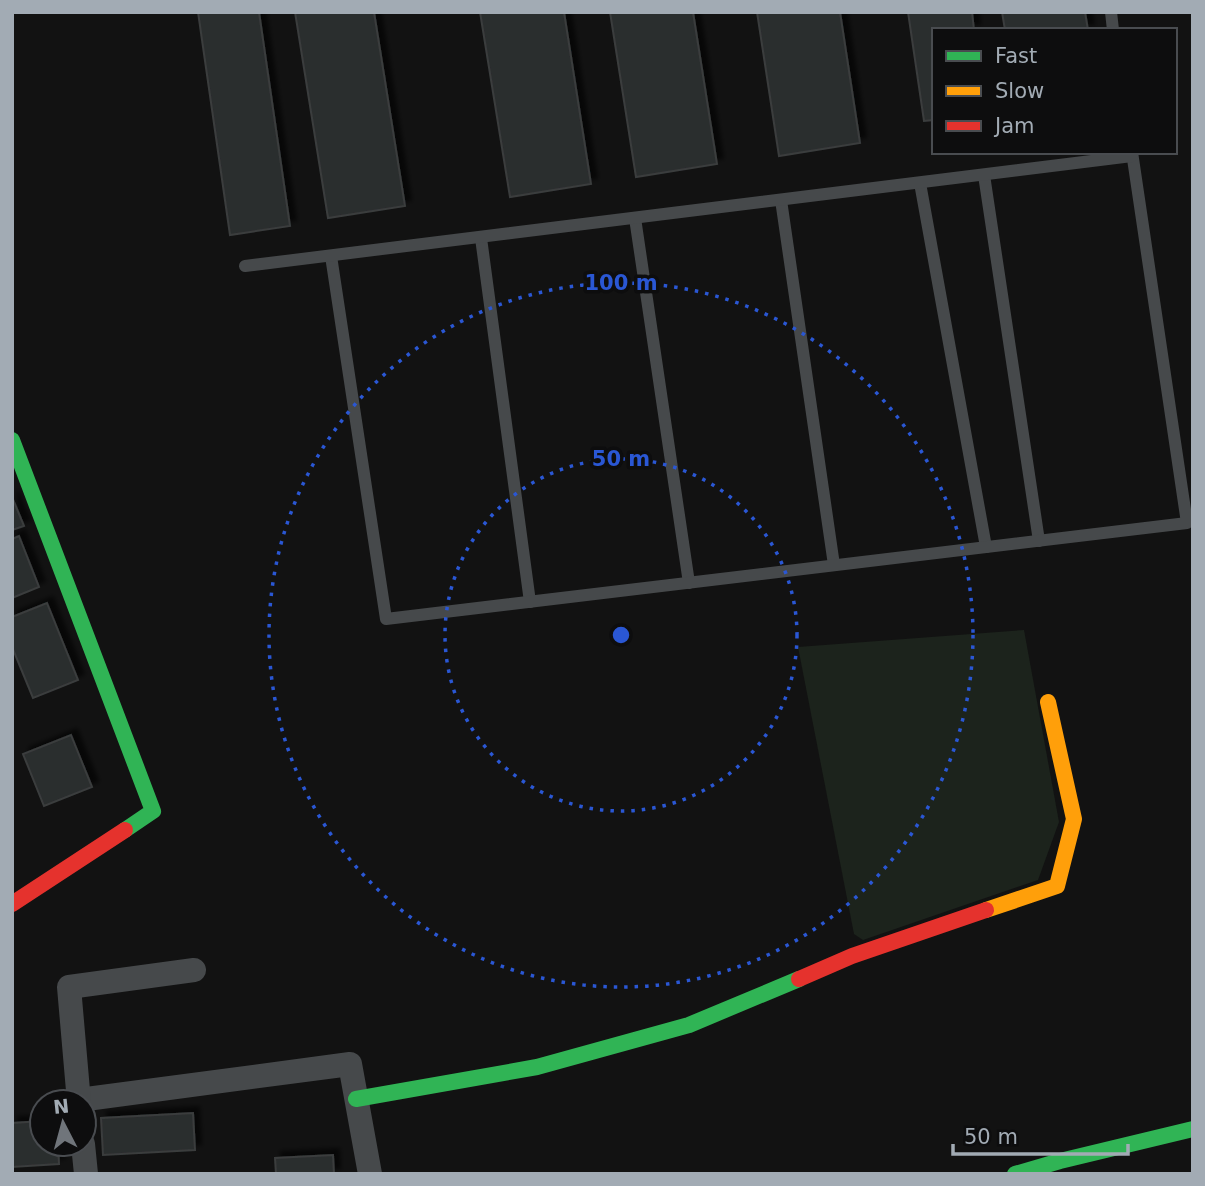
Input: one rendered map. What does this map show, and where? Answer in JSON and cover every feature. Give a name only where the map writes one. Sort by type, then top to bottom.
[{"type":"street","points":[[12,439],[153,811],[12,904]]},
{"type":"street","points":[[356,1099],[537,1067],[689,1025],[852,956],[1057,886],[1074,819],[1048,702]]},
{"type":"street","points":[[78,1088],[69,987],[194,970]]},
{"type":"street","points":[[98,1098],[350,1064],[370,1174]]},
{"type":"street","points":[[1019,1173],[1193,1129]]},
{"type":"lane","points":[[245,266],[920,183],[1132,154],[1187,523],[386,619],[331,256]]},
{"type":"lane","points":[[984,174],[1039,541]]},
{"type":"lane","points":[[920,183],[986,547]]},
{"type":"lane","points":[[781,200],[834,565]]},
{"type":"lane","points":[[635,218],[689,583]]},
{"type":"lane","points":[[481,238],[530,602]]},
{"type":"shaded area","points":[[1024,630],[1059,822],[1038,880],[863,940],[854,934],[798,647]]},
{"type":"building","points":[[198,12],[259,12],[290,226],[230,235]]},
{"type":"building","points":[[295,12],[374,12],[405,206],[328,218]]},
{"type":"building","points":[[480,12],[564,12],[591,184],[510,197]]},
{"type":"building","points":[[610,12],[693,12],[717,164],[636,177]]},
{"type":"building","points":[[757,12],[840,12],[860,143],[779,156]]},
{"type":"building","points":[[908,12],[972,12],[974,28],[932,28],[932,120],[924,121]]},
{"type":"building","points":[[1002,12],[1085,12],[1088,28],[1005,28]]},
{"type":"building","points":[[12,497],[24,526],[12,530]]},
{"type":"building","points":[[19,536],[39,587],[12,598],[12,539]]},
{"type":"building","points":[[47,603],[78,680],[33,698],[12,647],[12,617]]},
{"type":"building","points":[[71,735],[92,787],[44,806],[23,754]]},
{"type":"building","points":[[193,1113],[195,1150],[103,1155],[101,1118]]},
{"type":"building","points":[[28,1122],[28,1158],[59,1158],[59,1164],[12,1167],[12,1123]]},
{"type":"building","points":[[333,1155],[334,1174],[276,1174],[275,1158]]},
{"type":"traffic: fast","points":[[12,440],[153,811],[125,830]]},
{"type":"traffic: fast","points":[[356,1099],[537,1067],[689,1025],[799,979]]},
{"type":"traffic: fast","points":[[1015,1174],[1193,1129]]},
{"type":"traffic: slow","points":[[986,910],[1057,886],[1074,819],[1048,702]]},
{"type":"traffic: jam","points":[[12,904],[125,830]]},
{"type":"traffic: jam","points":[[799,979],[852,956],[986,910]]}]
